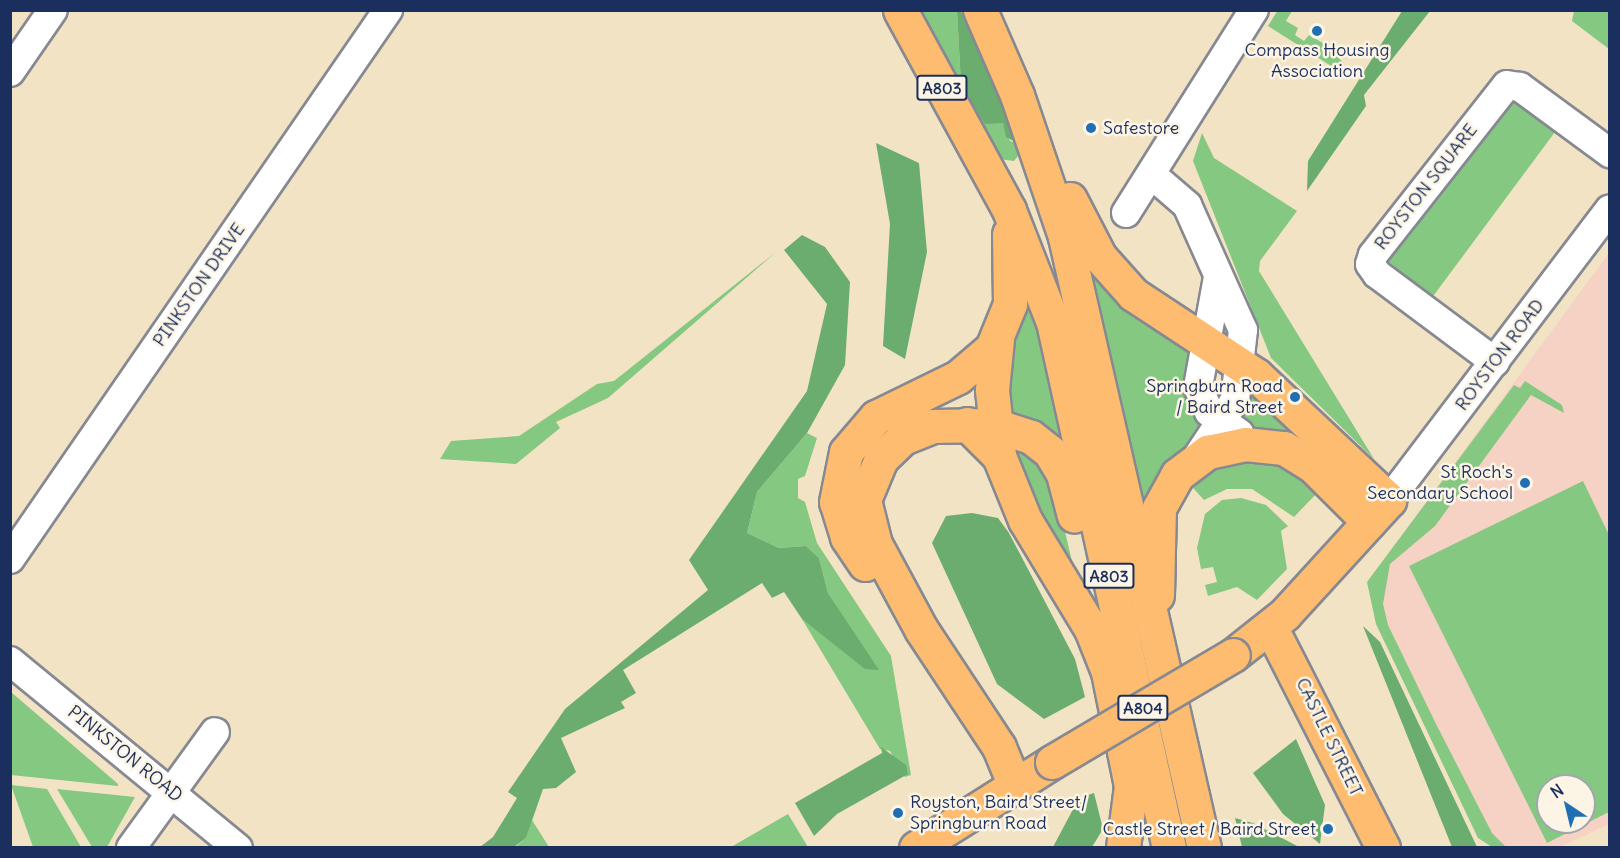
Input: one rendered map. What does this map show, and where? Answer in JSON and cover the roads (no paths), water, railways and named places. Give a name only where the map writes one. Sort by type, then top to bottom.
[{"type":"main road","name":"A803","points":[[900,10],[982,160],[1024,243],[1059,342],[1169,848]]},
{"type":"main road","name":"A803","points":[[980,10],[1017,95],[1065,237],[1158,657],[1204,848]]},
{"type":"main road","points":[[1017,95],[1100,257],[1147,306],[1242,364],[1379,511]]},
{"type":"main road","name":"A803","points":[[982,160],[1004,211],[1013,267],[1010,304],[997,339],[958,377],[890,408],[862,428],[841,466],[836,502],[847,537],[921,629],[999,747],[1015,786]]},
{"type":"main road","points":[[997,339],[992,367],[987,435],[1025,520],[1091,629],[1108,672],[1131,786],[1123,848]]},
{"type":"main road","points":[[921,629],[866,527],[866,493],[881,459],[903,438],[932,426],[987,435],[1031,437],[1058,461],[1080,538],[1117,614]]},
{"type":"main road","points":[[1158,657],[1159,508],[1177,475],[1196,459],[1232,445],[1284,448],[1379,511]]},
{"type":"main road","name":"A804","points":[[916,848],[1052,762],[1233,655],[1271,628],[1379,511]]},
{"type":"main road","name":"CASTLE STREET","points":[[1271,628],[1291,659],[1383,848]]},
{"type":"street","points":[[10,72],[53,10]]},
{"type":"street","name":"PINKSTON DRIVE","points":[[10,559],[388,10]]},
{"type":"street","points":[[1126,213],[1254,10]]},
{"type":"street","name":"ROYSTON SQUARE","points":[[1495,362],[1377,274],[1371,258],[1507,85],[1520,87],[1610,153]]},
{"type":"street","points":[[1151,174],[1187,206],[1218,277],[1240,319],[1242,364],[1222,425],[1196,459]]},
{"type":"street","name":"ROYSTON ROAD","points":[[1379,511],[1610,209]]},
{"type":"street","points":[[1218,277],[1198,387],[1209,412],[1222,425],[1284,448]]},
{"type":"street","name":"PINKSTON ROAD","points":[[10,661],[172,791],[238,848]]},
{"type":"street","points":[[131,848],[215,732]]},
{"type":"place","name":"Compass Housing Association","points":[[1317,31]]},
{"type":"place","name":"Safestore","points":[[1091,128]]},
{"type":"place","name":"Springburn Road / Baird Street","points":[[1295,397]]},
{"type":"place","name":"St Roch's Secondary School","points":[[1525,483]]},
{"type":"place","name":"Royston, Baird Street/ Springburn Road","points":[[898,813]]},
{"type":"place","name":"Castle Street / Baird Street","points":[[1328,829]]}]
